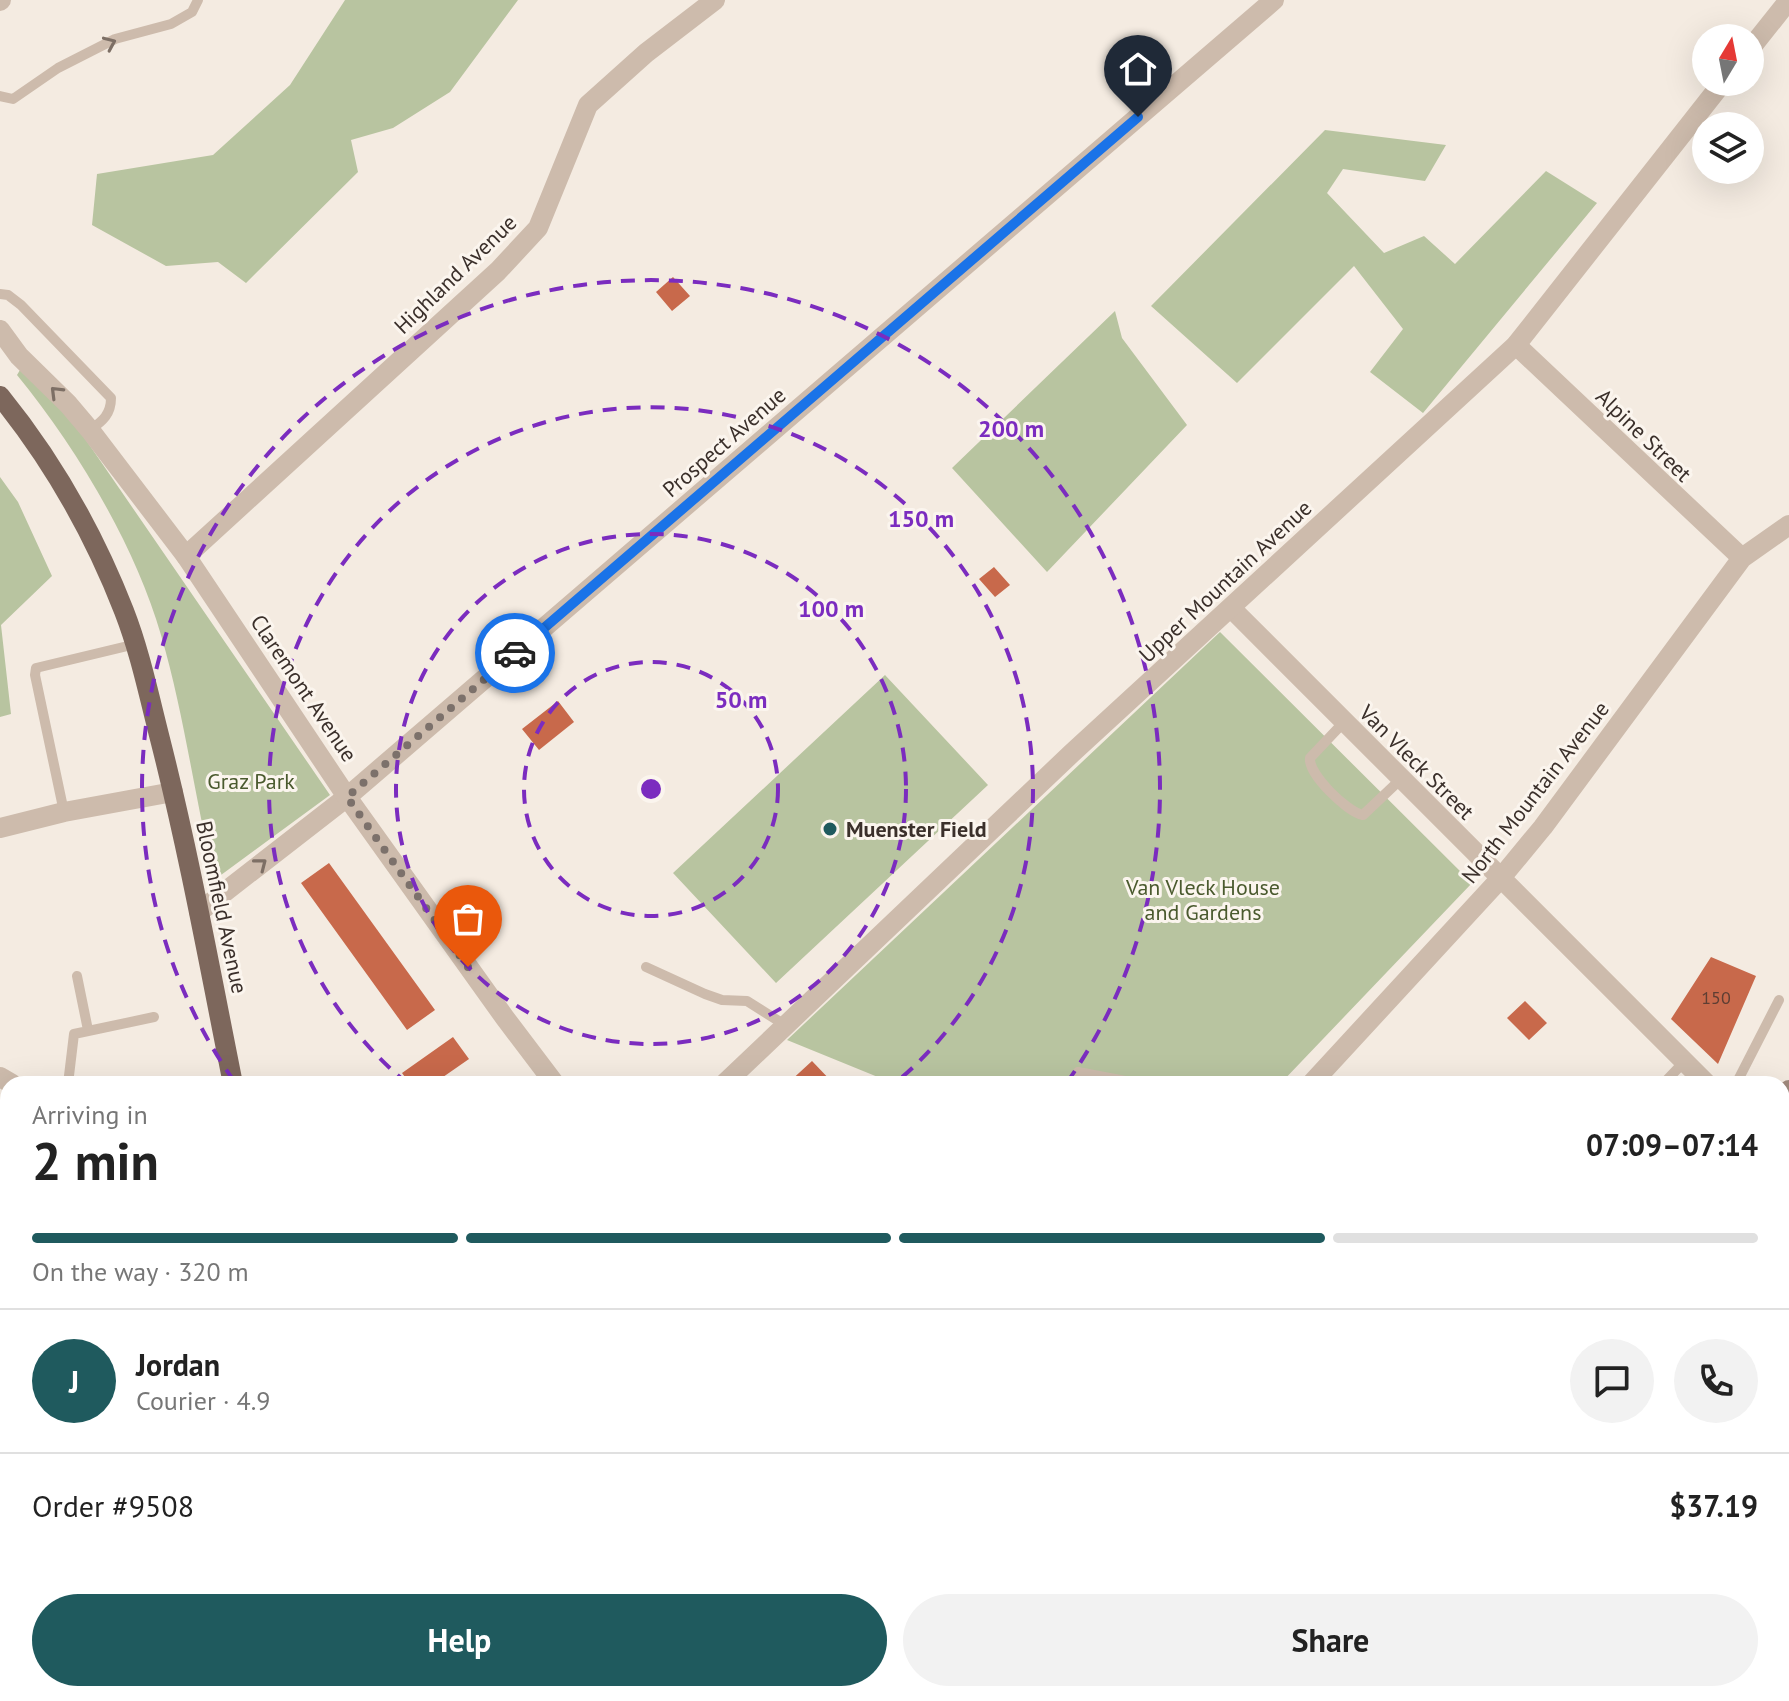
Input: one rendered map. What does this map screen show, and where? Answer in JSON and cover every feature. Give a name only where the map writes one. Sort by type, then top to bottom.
[{"type":"main road","name":"Bloomfield Avenue","points":[[0,396],[37,446],[79,515],[111,579],[136,644],[173,792],[231,1076]]},
{"type":"street","name":"Highland Avenue","points":[[186,556],[498,271],[538,228],[588,105],[646,53],[715,0]]},
{"type":"street","name":"Prospect Avenue","points":[[199,912],[347,797],[1274,0]]},
{"type":"street","points":[[1764,31],[1789,0]]},
{"type":"street","name":"Upper Mountain Avenue","points":[[732,1076],[1072,753],[1516,345],[1712,96]]},
{"type":"street","name":"Claremont Avenue","points":[[0,330],[19,356],[90,430],[186,556],[347,797],[549,1076]]},
{"type":"street","points":[[0,342],[19,356]]},
{"type":"street","name":"Alpine Street","points":[[1516,345],[1742,558]]},
{"type":"street","name":"North Mountain Avenue","points":[[1318,1076],[1500,879],[1543,827],[1742,558],[1789,525]]},
{"type":"street","name":"Van Vleck Street","points":[[1231,608],[1699,1076]]},
{"type":"street","points":[[0,828],[64,812],[173,792]]},
{"type":"lane","points":[[0,96],[13,99],[42,79],[115,39],[171,24],[192,12],[198,0]]},
{"type":"lane","points":[[0,294],[8,295],[21,305],[111,398],[111,407],[105,419],[90,430]]},
{"type":"lane","points":[[64,812],[36,668],[136,644]]},
{"type":"lane","points":[[1344,722],[1310,758],[1309,764],[1336,796],[1352,811],[1363,815],[1401,779]]},
{"type":"lane","points":[[646,967],[722,1000],[747,1001],[785,1025]]},
{"type":"lane","points":[[77,976],[88,1030]]},
{"type":"lane","points":[[1740,1076],[1779,1000]]},
{"type":"lane","points":[[69,1076],[74,1034],[154,1017]]},
{"type":"lane","points":[[1671,1076],[1684,1062]]},
{"type":"lane","points":[[1078,1072],[1099,1076]]},
{"type":"green space","points":[[345,0],[518,0],[450,92],[393,128],[351,140],[358,172],[246,283],[218,262],[166,266],[92,225],[97,174],[213,155],[290,85]]},
{"type":"green space","points":[[1325,130],[1446,145],[1425,181],[1343,169],[1327,193],[1384,253],[1424,236],[1455,264],[1546,171],[1597,203],[1423,413],[1370,372],[1403,329],[1354,266],[1237,383],[1151,306]]},
{"type":"green space","points":[[1115,311],[1122,338],[1187,425],[1047,572],[952,468]]},
{"type":"green space","name":"Graz Park","points":[[20,370],[64,408],[330,795],[221,875],[213,873],[176,694],[150,601],[120,532],[101,498],[61,433],[17,375]]},
{"type":"green space","points":[[0,477],[18,502],[52,576],[1,625],[11,714],[0,717]]},
{"type":"green space","name":"Van Vleck House and Gardens","points":[[1220,632],[1472,883],[1288,1076],[875,1076],[787,1040]]},
{"type":"green space","name":"Muenster Field","points":[[885,675],[988,785],[776,983],[673,873]]},
{"type":"building","points":[[673,277],[690,296],[672,311],[656,292]]},
{"type":"building","points":[[994,567],[1010,585],[995,597],[979,579]]},
{"type":"building","points":[[558,701],[574,722],[539,750],[522,729]]},
{"type":"building","points":[[329,863],[435,1010],[407,1030],[301,883]]},
{"type":"building","points":[[1711,957],[1756,976],[1718,1064],[1671,1019]]},
{"type":"building","points":[[1525,1001],[1547,1023],[1529,1040],[1507,1018]]},
{"type":"building","points":[[453,1037],[469,1059],[445,1076],[404,1076],[402,1073]]},
{"type":"building","points":[[812,1061],[826,1076],[796,1076]]},
{"type":"way so far","points":[[468,967],[347,797],[515,653]]},
{"type":"place","name":"Muenster Field","points":[[830,829]]},
{"type":"route","points":[[515,653],[1138,117]]}]
